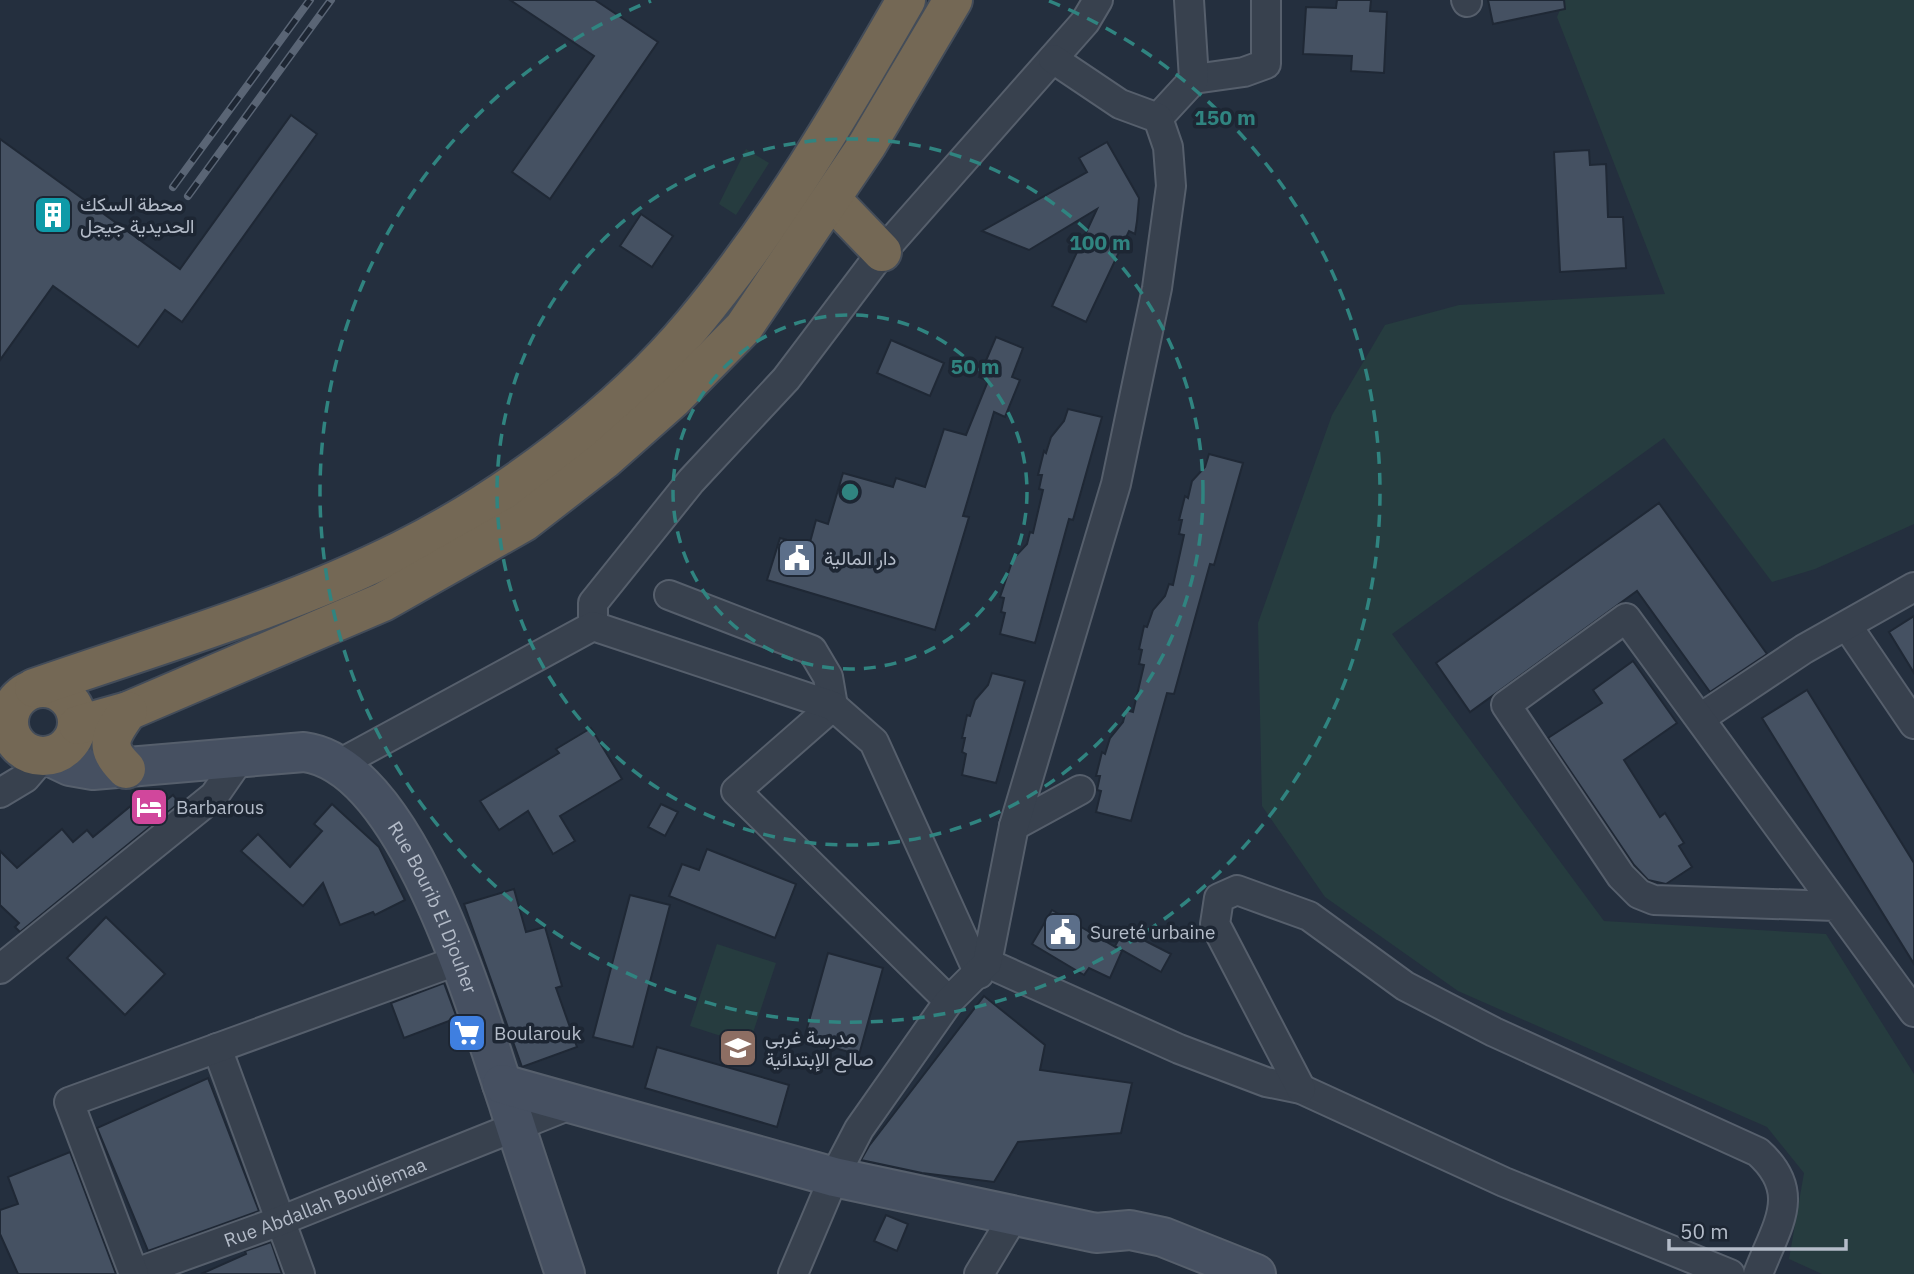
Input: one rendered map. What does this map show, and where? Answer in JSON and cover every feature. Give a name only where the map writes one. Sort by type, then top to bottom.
[{"type":"highway","points":[[906,0],[792,189],[735,270],[691,326],[660,359],[568,442],[463,514],[405,548],[353,573],[258,612],[19,694],[11,709],[9,729],[19,746],[46,747],[383,602],[524,522],[640,430],[730,343],[761,306],[832,200],[953,0]]},
{"type":"highway","points":[[832,200],[882,252]]},
{"type":"highway","points":[[19,694],[45,687],[65,695],[73,703],[46,747]]},
{"type":"highway","points":[[109,770],[114,757],[111,743],[117,727],[128,711]]},
{"type":"main road","points":[[46,747],[70,766],[109,770]]},
{"type":"main road","name":"Rue Bourib El Djouher","points":[[109,770],[304,752],[339,764],[367,788],[398,831],[439,911],[459,960],[565,1274]]},
{"type":"main road","points":[[502,1084],[834,1177],[1096,1233],[1130,1230],[1163,1237],[1256,1274]]},
{"type":"street","points":[[593,626],[593,603],[691,481],[786,379],[882,252],[1085,22],[1098,0]]},
{"type":"street","points":[[1189,0],[1194,79]]},
{"type":"street","points":[[1158,118],[1194,79],[1244,72],[1266,64],[1266,0]]},
{"type":"street","points":[[1053,59],[1121,104],[1158,118]]},
{"type":"street","points":[[793,1274],[834,1177],[859,1129],[949,1001],[983,969],[1014,826],[1116,484],[1157,288],[1171,186],[1168,147],[1158,118]]},
{"type":"street","points":[[1702,717],[1804,649],[1914,587]]},
{"type":"street","points":[[669,595],[812,650],[828,677],[833,706]]},
{"type":"street","points":[[1835,906],[1654,900],[1639,894],[1621,876],[1506,705],[1626,618],[1702,717],[1835,906],[1844,913],[1914,1012]]},
{"type":"street","points":[[339,764],[593,626],[833,706],[874,742],[983,969],[1266,1082],[1301,1089],[1504,1182],[1730,1274]]},
{"type":"street","points":[[1848,626],[1914,724]]},
{"type":"street","points":[[833,706],[736,791],[949,1001]]},
{"type":"street","points":[[0,793],[25,778],[46,747]]},
{"type":"street","points":[[0,969],[214,796],[241,757]]},
{"type":"street","points":[[1014,826],[1080,790]]},
{"type":"street","points":[[1301,1089],[1215,924],[1219,898],[1228,891],[1237,890],[1309,916],[1405,986],[1494,1032],[1758,1152],[1780,1176],[1785,1202],[1758,1274]]},
{"type":"street","points":[[134,1274],[69,1102],[459,960]]},
{"type":"street","points":[[217,1048],[300,1274]]},
{"type":"street","name":"Rue Abdallah Boudjemaa","points":[[134,1274],[280,1221],[570,1105]]},
{"type":"street","points":[[979,1274],[1014,1216]]},
{"type":"green space","points":[[1564,0],[1914,0],[1914,524],[1815,569],[1772,582],[1664,438],[1392,634],[1604,921],[1826,934],[1914,1074],[1914,1274],[1822,1274],[1789,1259],[1804,1173],[1767,1127],[1458,991],[1325,897],[1262,806],[1258,623],[1332,415],[1385,325],[1459,305],[1665,294],[1557,17]]},
{"type":"green space","points":[[746,149],[769,163],[736,215],[719,204]]},
{"type":"green space","points":[[717,944],[776,963],[749,1045],[690,1026]]},
{"type":"building","points":[[510,0],[595,0],[658,42],[550,199],[512,172],[594,56]]},
{"type":"building","points":[[1337,0],[1371,0],[1370,11],[1387,12],[1384,73],[1351,71],[1352,56],[1303,54],[1306,7],[1336,8]]},
{"type":"building","points":[[1488,0],[1564,0],[1565,9],[1493,24]]},
{"type":"building","name":"محطة السكك الحديدية جيجل","points":[[291,115],[317,134],[182,322],[165,310],[138,347],[53,286],[0,360],[0,139],[180,269]]},
{"type":"building","points":[[1107,142],[1139,198],[1137,221],[1135,234],[1129,231],[1086,322],[1052,306],[1097,209],[1029,250],[982,231],[1087,172],[1079,158]]},
{"type":"building","points":[[1589,150],[1590,165],[1606,164],[1608,217],[1623,217],[1626,268],[1560,272],[1554,152]]},
{"type":"building","points":[[641,214],[673,236],[652,267],[620,246]]},
{"type":"building","points":[[996,337],[1023,348],[1012,377],[1020,380],[1005,417],[994,412],[963,516],[969,517],[935,630],[767,580],[780,538],[809,546],[816,520],[828,524],[843,473],[893,487],[896,478],[925,487],[944,429],[966,435],[988,381],[979,377]]},
{"type":"building","points":[[891,340],[944,363],[930,396],[877,373]]},
{"type":"building","points":[[1068,409],[1102,417],[1073,520],[1069,519],[1035,643],[1000,634],[1005,613],[1001,612],[1004,598],[1000,597],[1013,559],[1027,544],[1030,532],[1033,533],[1043,490],[1039,489],[1042,475],[1038,475],[1044,451],[1046,453],[1051,437],[1064,421]]},
{"type":"building","points":[[1209,454],[1243,463],[1214,565],[1210,564],[1174,694],[1167,693],[1131,821],[1096,812],[1101,791],[1097,790],[1100,776],[1096,776],[1102,752],[1105,754],[1110,738],[1123,722],[1126,710],[1133,712],[1144,665],[1139,664],[1142,650],[1139,649],[1144,626],[1147,627],[1153,610],[1165,596],[1169,584],[1173,585],[1184,535],[1179,534],[1182,520],[1179,520],[1185,496],[1188,498],[1192,481],[1205,467]]},
{"type":"building","points":[[1659,503],[1767,654],[1710,692],[1637,591],[1470,712],[1436,663]]},
{"type":"building","points":[[1914,616],[1914,673],[1889,632]]},
{"type":"building","points":[[1633,661],[1677,723],[1624,760],[1660,817],[1665,813],[1684,843],[1679,846],[1692,867],[1666,884],[1648,880],[1634,865],[1548,738],[1602,703],[1593,690]]},
{"type":"building","points":[[992,673],[1025,681],[996,783],[962,775],[966,754],[962,752],[965,738],[962,738],[967,715],[970,716],[975,700],[988,685]]},
{"type":"building","points":[[1807,690],[1914,863],[1914,964],[1762,718]]},
{"type":"building","points":[[591,728],[622,779],[560,816],[575,841],[553,854],[528,811],[499,830],[480,801],[559,753],[556,749]]},
{"type":"building","points":[[144,795],[155,809],[173,795],[179,803],[20,932],[15,927],[19,923],[0,905],[0,851],[17,868],[62,829],[73,842],[87,830],[93,837]]},
{"type":"building","points":[[332,804],[379,847],[405,900],[375,915],[373,912],[340,925],[323,883],[303,906],[241,851],[258,834],[290,867],[322,831],[314,824]]},
{"type":"building","points":[[661,804],[678,812],[665,836],[648,827]]},
{"type":"building","points":[[707,849],[796,884],[775,938],[669,896],[682,864],[699,870]]},
{"type":"building","points":[[514,889],[526,932],[545,927],[562,986],[556,988],[577,1047],[522,1067],[464,904]]},
{"type":"building","points":[[630,895],[670,905],[633,1047],[593,1037]]},
{"type":"building","points":[[1052,910],[1122,951],[1110,978],[1089,968],[1084,975],[1032,944]]},
{"type":"building","points":[[106,917],[165,974],[125,1015],[67,958]]},
{"type":"building","points":[[1124,930],[1171,954],[1161,972],[1115,946]]},
{"type":"building","points":[[828,953],[883,968],[859,1055],[804,1039]]},
{"type":"building","points":[[444,983],[457,1018],[404,1038],[391,1003]]},
{"type":"building","points":[[984,996],[1045,1045],[1040,1070],[1132,1083],[1121,1133],[1018,1142],[994,1182],[922,1173],[861,1160],[869,1146]]},
{"type":"building","points":[[657,1047],[789,1085],[777,1127],[645,1088]]},
{"type":"building","points":[[208,1078],[259,1211],[148,1251],[97,1128]]},
{"type":"building","points":[[70,1152],[116,1274],[18,1274],[0,1234],[0,1210],[18,1204],[8,1177]]},
{"type":"building","points":[[886,1215],[908,1224],[897,1251],[874,1241]]},
{"type":"building","points":[[271,1242],[282,1274],[201,1274],[246,1254],[245,1251]]},
{"type":"railway","points":[[173,187],[310,0]]},
{"type":"railway","points":[[188,196],[331,0]]},
{"type":"place","name":"محطة السكك الحديدية جيجل","points":[[53,215]]},
{"type":"place","name":"دار المالية","points":[[797,558]]},
{"type":"place","name":"Barbarous","points":[[149,807]]},
{"type":"place","name":"Sureté urbaine","points":[[1063,932]]},
{"type":"place","name":"Boularouk","points":[[467,1033]]},
{"type":"place","name":"مدرسة غربي صالح الإبتدائية","points":[[738,1048]]}]
